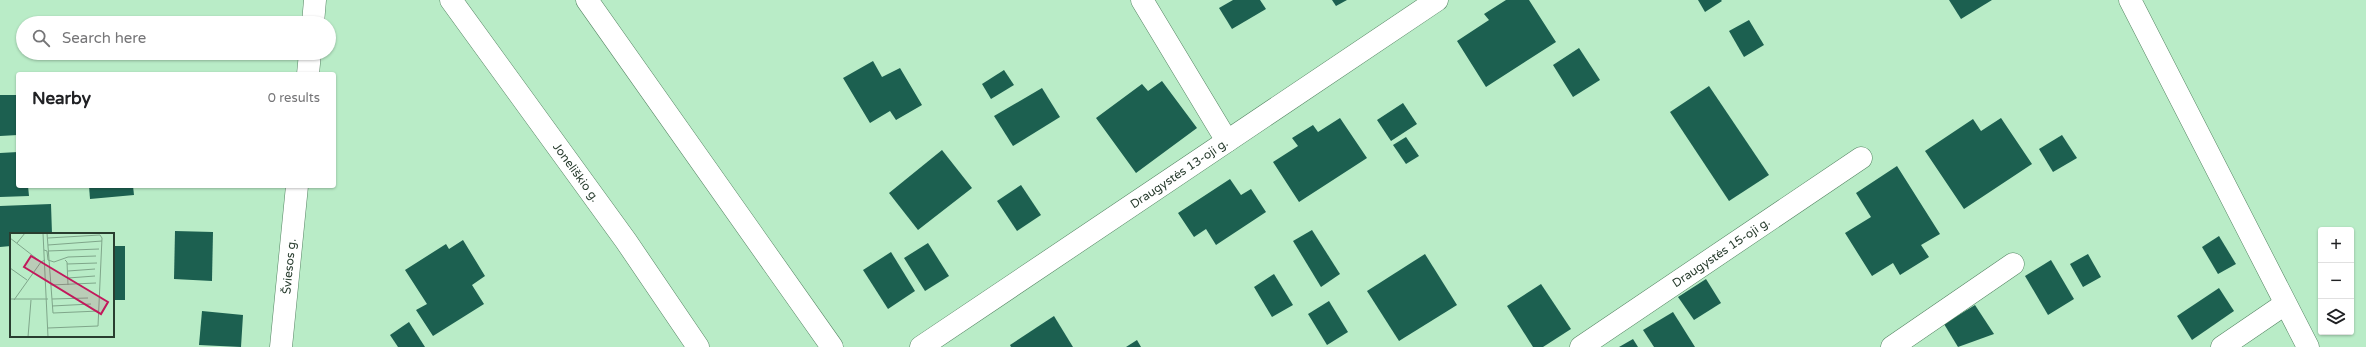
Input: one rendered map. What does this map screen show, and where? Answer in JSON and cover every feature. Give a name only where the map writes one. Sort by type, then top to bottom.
[{"type":"street","points":[[314,16],[315,0]]},
{"type":"street","name":"Joneliškio g.","points":[[451,0],[626,241],[698,347]]},
{"type":"street","points":[[587,0],[832,347]]},
{"type":"street","points":[[1142,0],[1227,141]]},
{"type":"street","name":"Draugystės 13-oji g.","points":[[921,347],[1437,0]]},
{"type":"street","points":[[2130,0],[2308,347]]},
{"type":"street","points":[[308,72],[309,60]]},
{"type":"street","name":"Draugystės 15-oji g.","points":[[1580,347],[1861,158]]},
{"type":"street","name":"Šviesos g.","points":[[281,347],[297,188]]},
{"type":"street","points":[[1892,347],[2013,264]]},
{"type":"street","points":[[2222,347],[2285,304]]},
{"type":"building","points":[[1233,0],[1260,0],[1266,9],[1232,29],[1219,8]]},
{"type":"building","points":[[1332,0],[1347,0],[1336,6]]},
{"type":"building","points":[[1506,0],[1529,0],[1556,42],[1486,87],[1457,41],[1489,20],[1484,14]]},
{"type":"building","points":[[1698,0],[1721,0],[1722,1],[1705,12]]},
{"type":"building","points":[[1949,0],[1992,0],[1961,19]]},
{"type":"building","points":[[1749,20],[1764,45],[1744,57],[1729,31]]},
{"type":"building","points":[[1579,48],[1600,80],[1573,97],[1553,65]]},
{"type":"building","points":[[873,61],[882,77],[900,68],[922,105],[896,120],[890,111],[870,123],[843,78]]},
{"type":"building","points":[[1004,70],[1014,85],[991,99],[982,84]]},
{"type":"building","points":[[1162,81],[1197,128],[1136,173],[1096,118],[1142,84],[1148,91]]},
{"type":"building","points":[[1709,86],[1769,175],[1729,201],[1670,112]]},
{"type":"building","points":[[1042,88],[1060,117],[1013,146],[994,116]]},
{"type":"building","points":[[0,95],[16,95],[16,135],[0,136]]},
{"type":"building","points":[[1403,103],[1417,124],[1391,141],[1377,120]]},
{"type":"building","points":[[1340,118],[1367,158],[1299,202],[1273,162],[1298,146],[1292,138],[1313,125],[1318,132]]},
{"type":"building","points":[[2001,118],[2032,164],[1964,209],[1925,151],[1973,119],[1981,131]]},
{"type":"building","points":[[2062,135],[2077,158],[2053,172],[2039,149]]},
{"type":"building","points":[[1406,137],[1419,156],[1406,164],[1393,145]]},
{"type":"building","points":[[942,150],[972,188],[918,230],[889,193]]},
{"type":"building","points":[[16,152],[16,188],[28,188],[29,196],[0,197],[0,153]]},
{"type":"building","points":[[1897,166],[1940,234],[1921,245],[1929,257],[1900,275],[1893,263],[1872,276],[1845,233],[1871,217],[1856,193]]},
{"type":"building","points":[[1230,179],[1241,195],[1251,189],[1266,212],[1216,245],[1206,229],[1194,237],[1178,213]]},
{"type":"building","points":[[1021,185],[1041,215],[1017,231],[997,201]]},
{"type":"building","points":[[89,188],[133,188],[134,195],[90,199]]},
{"type":"building","points":[[51,204],[52,233],[10,233],[10,246],[0,247],[0,206]]},
{"type":"building","points":[[1312,230],[1340,274],[1321,287],[1293,241]]},
{"type":"building","points":[[175,231],[213,232],[212,281],[174,279]]},
{"type":"building","points":[[2219,236],[2236,264],[2218,274],[2202,247]]},
{"type":"building","points":[[463,240],[485,276],[472,285],[484,304],[433,336],[416,310],[427,304],[405,270],[446,244],[449,249]]},
{"type":"building","points":[[928,243],[949,276],[925,291],[904,258]]},
{"type":"building","points":[[114,246],[125,246],[125,300],[114,300]]},
{"type":"building","points":[[891,252],[915,291],[888,309],[863,270]]},
{"type":"building","points":[[1425,254],[1457,305],[1399,341],[1367,291]]},
{"type":"building","points":[[2088,254],[2101,277],[2083,287],[2070,264]]},
{"type":"building","points":[[2051,260],[2074,299],[2048,315],[2025,276]]},
{"type":"building","points":[[1274,274],[1293,305],[1272,317],[1254,287]]},
{"type":"building","points":[[1706,279],[1721,303],[1694,320],[1678,297]]},
{"type":"building","points":[[1541,284],[1571,329],[1543,347],[1533,347],[1507,306]]},
{"type":"building","points":[[2219,288],[2234,311],[2192,340],[2177,316]]},
{"type":"building","points":[[1329,301],[1348,332],[1327,345],[1308,314]]},
{"type":"building","points":[[1975,305],[1994,334],[1958,347],[1944,324]]},
{"type":"building","points":[[202,311],[243,315],[241,347],[199,345]]},
{"type":"building","points":[[1673,312],[1695,347],[1654,347],[1643,330]]},
{"type":"building","points":[[1054,316],[1073,347],[1011,347],[1010,345]]},
{"type":"building","points":[[409,322],[425,347],[398,347],[390,335]]},
{"type":"building","points":[[1633,339],[1638,347],[1619,347]]},
{"type":"building","points":[[1137,340],[1141,347],[1126,347]]}]
